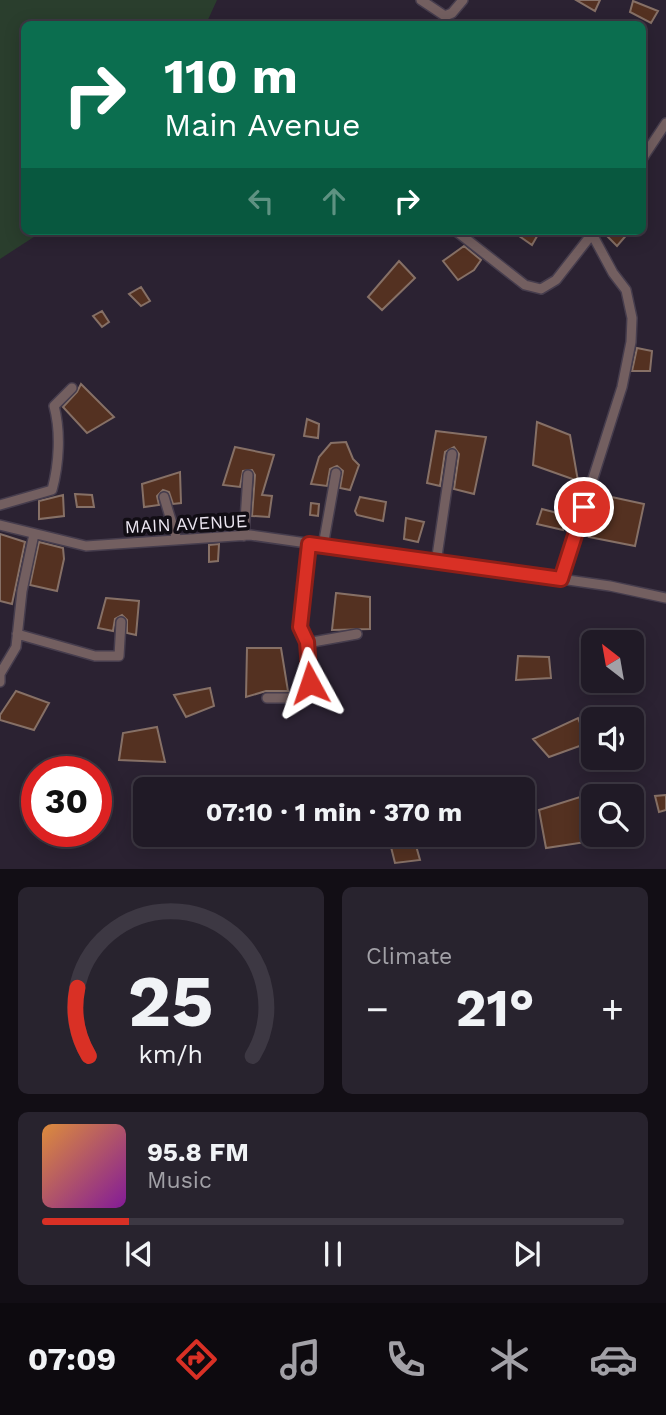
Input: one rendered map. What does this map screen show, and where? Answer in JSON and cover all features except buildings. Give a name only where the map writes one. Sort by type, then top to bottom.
[{"type":"street","points":[[421,0],[445,16],[452,13],[463,0]]},
{"type":"street","points":[[646,153],[666,123]]},
{"type":"street","points":[[461,235],[525,285],[541,289],[556,281],[591,235]]},
{"type":"street","points":[[561,579],[622,387],[631,342],[632,318],[626,290],[613,274],[594,235]]},
{"type":"street","points":[[0,505],[52,490],[57,471],[59,423],[54,406],[72,388]]},
{"type":"street","points":[[436,563],[452,454]]},
{"type":"street","points":[[323,546],[336,473]]},
{"type":"street","points":[[244,536],[248,475]]},
{"type":"street","points":[[164,497],[177,540]]},
{"type":"street","name":"MAIN AVENUE","points":[[0,525],[86,546],[244,536],[611,586],[666,598]]},
{"type":"street","points":[[0,682],[0,674],[16,648],[34,534]]},
{"type":"street","points":[[267,698],[300,698],[310,683],[307,642],[300,627],[309,544]]},
{"type":"street","points":[[17,634],[95,656],[119,656],[121,622]]},
{"type":"street","points":[[307,642],[357,634]]},
{"type":"green space","points":[[0,0],[217,0],[207,21],[21,21],[21,235],[37,235],[0,259]]},
{"type":"route","points":[[310,683],[306,661],[307,642],[300,627],[309,544],[561,579],[584,507]]}]
